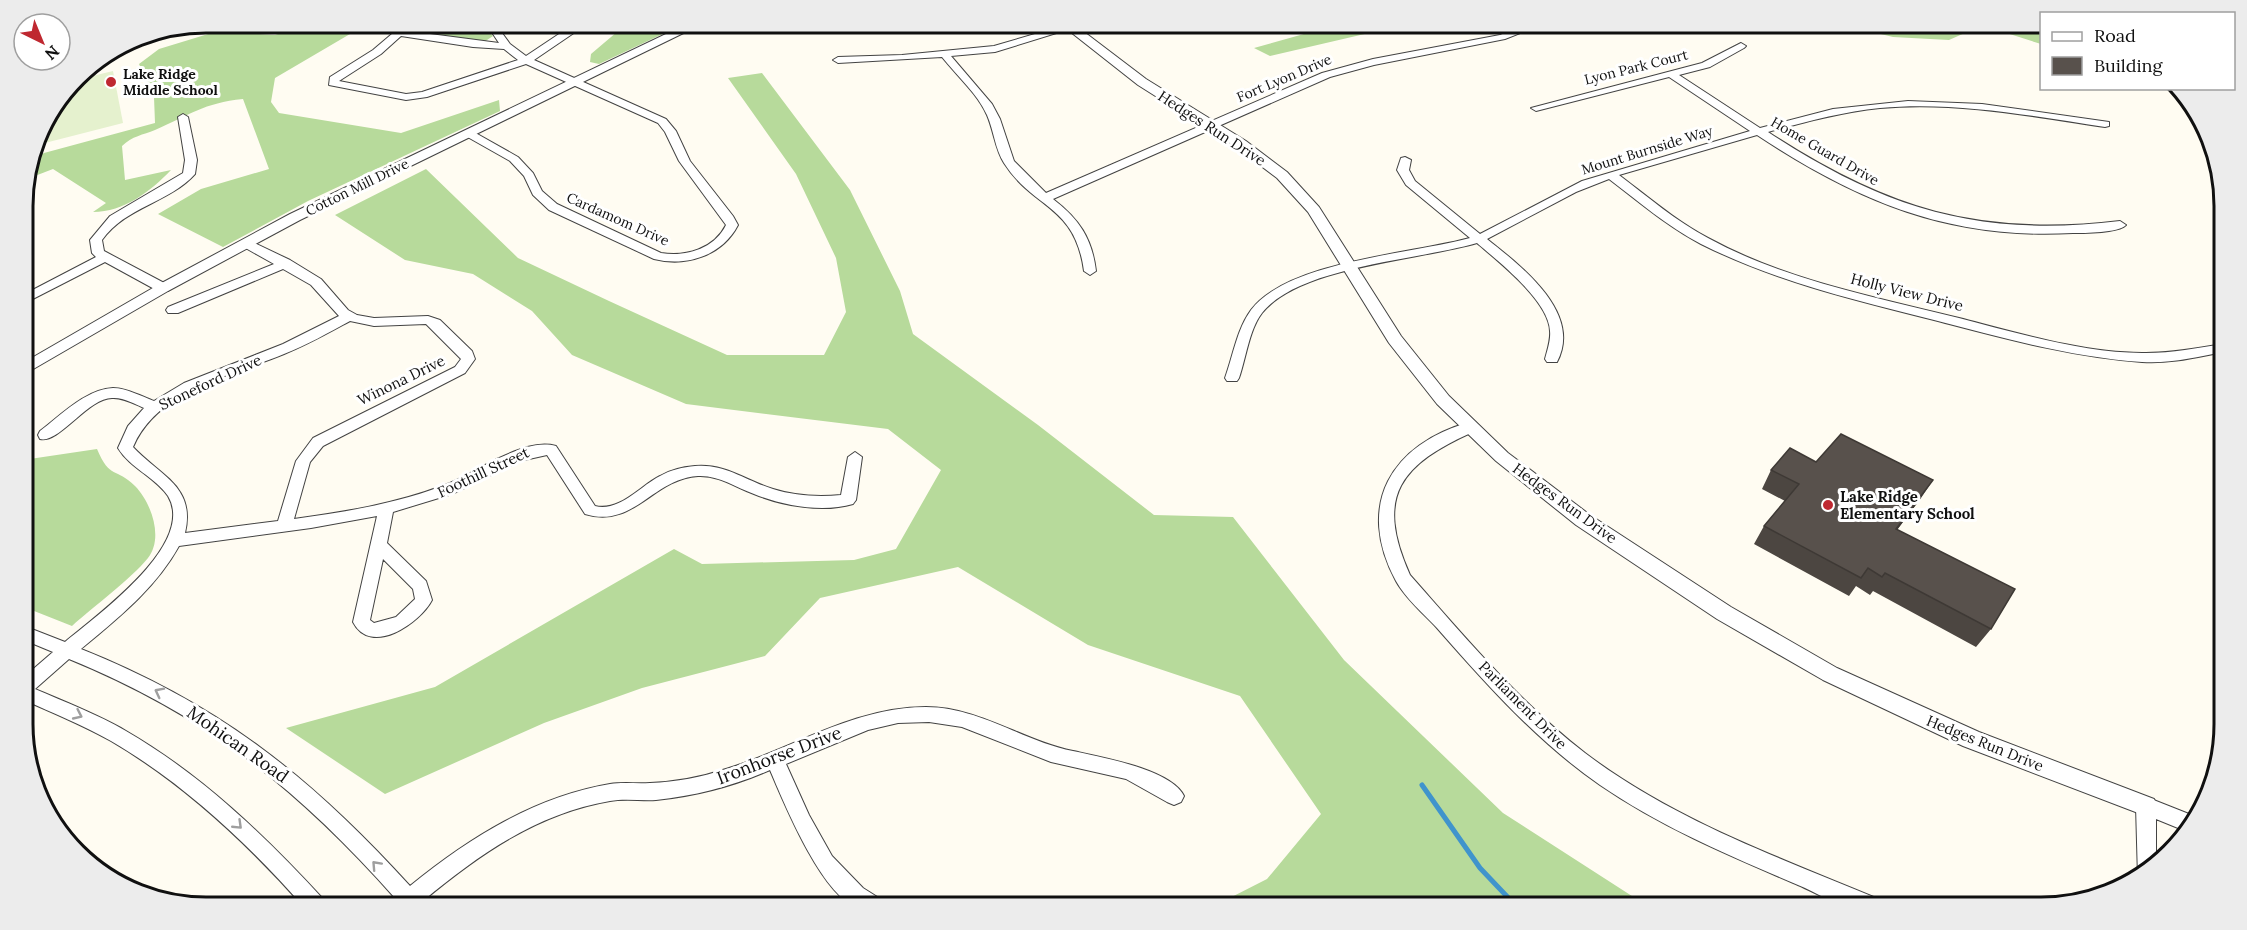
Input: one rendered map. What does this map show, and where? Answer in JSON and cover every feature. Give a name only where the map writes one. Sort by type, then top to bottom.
[{"type":"street","points":[[507,46],[473,44],[400,33],[334,79],[333,83],[413,97],[527,60],[568,33]]},
{"type":"street","name":"Cardamom Drive","points":[[468,134],[514,159],[529,175],[537,193],[553,207],[658,256],[674,258],[710,249],[726,237],[732,225],[725,212],[684,160],[670,129],[652,115],[527,60],[507,46],[497,33]]},
{"type":"street","name":"Cotton Mill Drive","points":[[33,364],[163,288],[246,243],[678,33]]},
{"type":"street","points":[[838,60],[945,55],[995,49],[1043,33]]},
{"type":"street","name":"Hedges Run Drive","points":[[1078,33],[1142,82],[1260,157],[1299,192],[1314,210],[1395,339],[1425,379],[1470,427],[1519,471],[1583,519],[1767,639],[1909,712],[2016,757],[2184,821]]},
{"type":"street","name":"Fort Lyon Drive","points":[[1047,197],[1309,82],[1349,68],[1478,42],[1508,33]]},
{"type":"street","name":"Lyon Park Court","points":[[1536,108],[1706,65],[1741,46]]},
{"type":"street","points":[[945,55],[991,113],[1001,147],[1013,168],[1071,218],[1081,232],[1087,244],[1090,271]]},
{"type":"street","name":"Home Guard Drive","points":[[1671,74],[1849,185],[1888,202],[1927,215],[1980,226],[2024,231],[2074,230],[2120,225]]},
{"type":"street","name":"Mount Burnside Way","points":[[1232,378],[1256,313],[1265,301],[1300,280],[1350,268],[1438,252],[1478,239],[1524,218],[1563,194],[1610,174],[1827,113],[1907,104],[1980,107],[2105,124]]},
{"type":"street","points":[[163,288],[105,257],[95,248],[96,240],[108,224],[129,209],[169,189],[189,174],[191,160],[183,117]]},
{"type":"street","points":[[1405,160],[1403,170],[1410,183],[1520,275],[1550,310],[1557,331],[1552,358]]},
{"type":"street","name":"Holly View Drive","points":[[1610,174],[1666,217],[1704,241],[1772,272],[1836,291],[2029,340],[2082,351],[2145,358],[2214,350]]},
{"type":"street","points":[[246,243],[286,263],[316,282],[348,316]]},
{"type":"street","points":[[33,295],[105,257]]},
{"type":"street","points":[[173,310],[286,263]]},
{"type":"street","name":"Stoneford Drive","points":[[33,679],[128,602],[149,579],[173,541],[180,514],[173,491],[137,463],[125,448],[133,427],[154,406],[178,393],[299,342],[348,316]]},
{"type":"street","name":"Winona Drive","points":[[285,525],[303,461],[318,442],[460,370],[468,359],[435,323],[428,320],[374,322],[348,316]]},
{"type":"street","points":[[45,435],[96,398],[108,393],[115,393],[154,406]]},
{"type":"street","name":"Parliament Drive","points":[[1470,427],[1433,444],[1415,456],[1400,470],[1389,490],[1385,503],[1385,531],[1393,561],[1403,579],[1544,730],[1607,779],[1690,827],[1851,897]]},
{"type":"street","name":"Foothill Street","points":[[173,541],[386,509],[453,488],[535,448],[551,450],[590,510],[605,513],[624,506],[666,479],[696,471],[717,471],[731,475],[766,493],[787,499],[820,503],[848,500],[855,457]]},
{"type":"street","points":[[378,544],[420,586],[424,600],[412,615],[388,628],[371,630],[361,622],[378,544],[386,509]]},
{"type":"street","name":"Mohican Road","points":[[33,636],[104,664],[179,702],[255,752],[282,772],[400,897]]},
{"type":"street","points":[[33,696],[78,715],[120,737],[185,781],[233,820],[289,875],[308,897]]},
{"type":"street","name":"Ironhorse Drive","points":[[417,897],[455,862],[492,837],[550,808],[615,792],[684,787],[726,777],[831,734],[875,719],[914,715],[941,716],[992,729],[1049,754],[1126,771],[1153,782],[1174,795]]},
{"type":"street","points":[[774,758],[799,814],[834,873],[857,897]]},
{"type":"street","points":[[2146,806],[2146,861]]},
{"type":"green space","points":[[211,33],[275,35],[281,33],[351,33],[275,78],[271,102],[279,113],[401,133],[499,100],[500,111],[308,201],[223,247],[158,214],[201,189],[269,169],[243,99],[207,107],[134,138],[122,146],[125,180],[171,170],[146,193],[126,204],[93,212],[106,203],[53,169],[36,176],[41,155],[44,153],[155,123],[154,97],[139,64],[159,49]]},
{"type":"green space","points":[[425,33],[490,33],[493,36],[484,42]]},
{"type":"green space","points":[[616,33],[665,33],[599,64],[590,62],[591,54]]},
{"type":"green space","points":[[1307,33],[1369,33],[1270,56],[1254,48]]},
{"type":"green space","points":[[1877,33],[1965,33],[1949,40],[1893,37]]},
{"type":"green space","points":[[2007,33],[2040,33],[2040,44]]},
{"type":"green space","points":[[113,71],[123,123],[45,143],[56,119],[92,76]]},
{"type":"green space","points":[[762,73],[850,190],[900,291],[913,334],[1038,425],[1154,515],[1233,517],[1344,660],[1503,813],[1633,897],[1232,897],[1267,879],[1321,814],[1240,696],[1088,645],[958,567],[820,598],[765,656],[642,688],[544,723],[385,794],[286,728],[435,687],[674,549],[702,564],[854,560],[896,549],[941,470],[888,429],[686,404],[572,355],[532,311],[473,274],[405,260],[335,215],[426,169],[518,258],[609,301],[727,355],[824,355],[846,312],[836,258],[796,174],[728,78]]},
{"type":"green space","points":[[97,449],[110,469],[128,480],[141,493],[154,520],[155,541],[148,558],[122,584],[72,626],[33,611],[33,459]]},
{"type":"building","name":"Lake Ridge Elementary School","points":[[1841,434],[1933,480],[1896,529],[2015,589],[1991,629],[1885,573],[1882,577],[1868,568],[1861,578],[1764,526],[1799,484],[1771,470],[1790,448],[1816,462]]},
{"type":"waterway","points":[[1422,785],[1480,868],[1508,897]]},
{"type":"place","name":"Lake Ridge Middle School","points":[[111,82]]},
{"type":"place","name":"Lake Ridge Elementary School","points":[[1828,505]]}]
